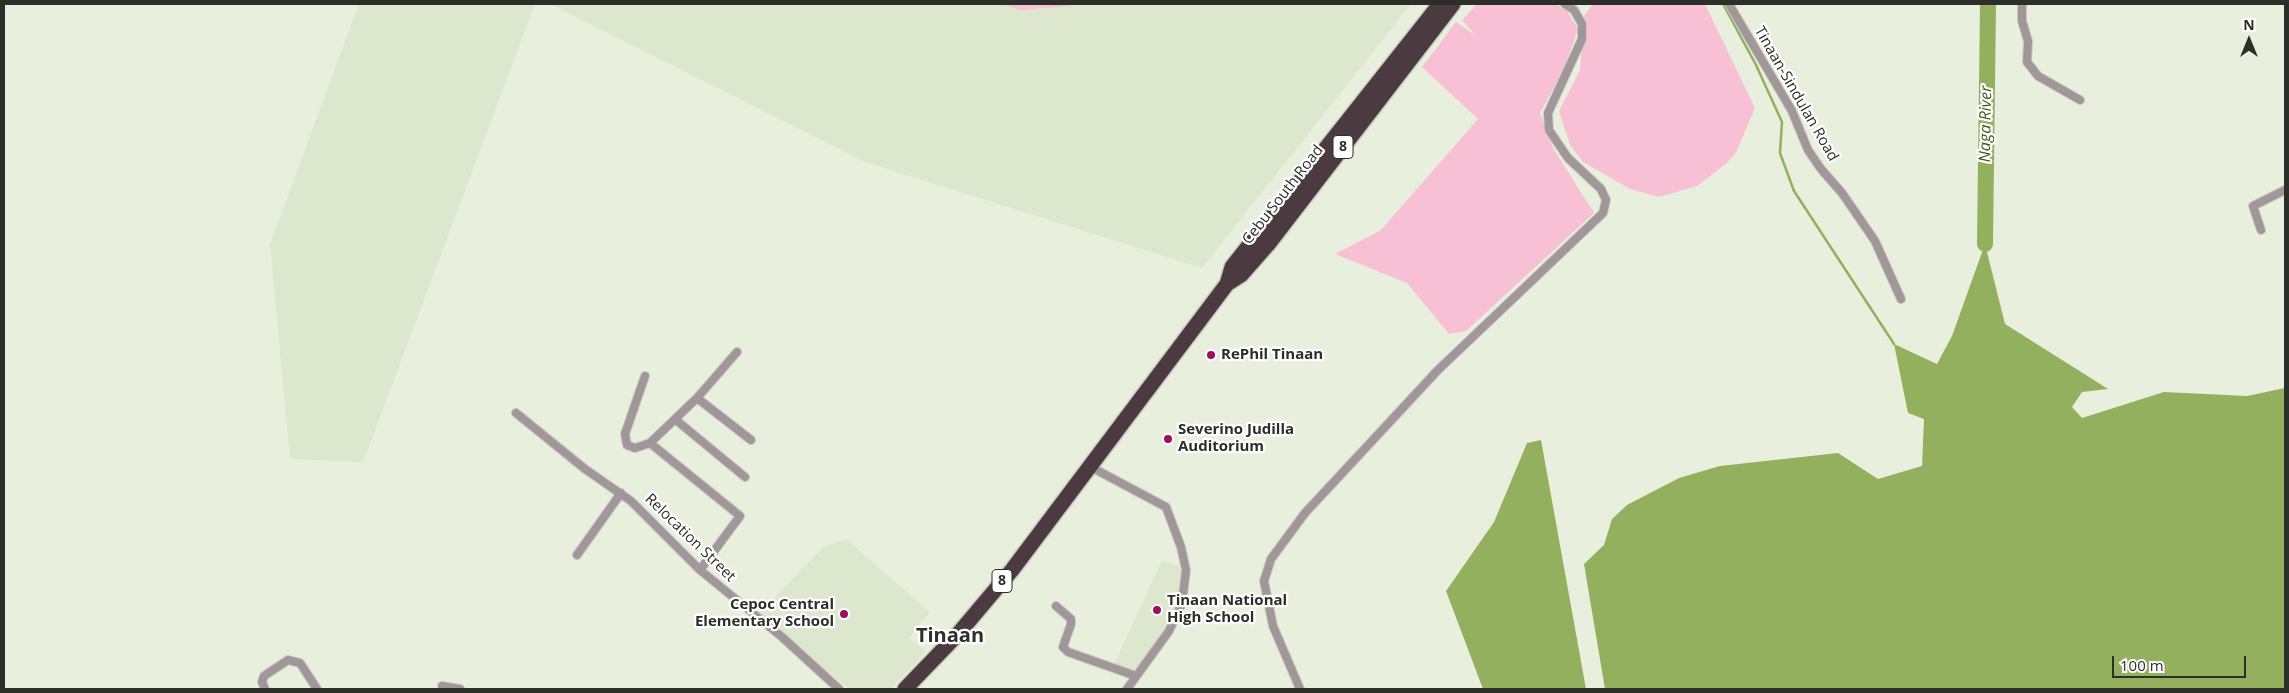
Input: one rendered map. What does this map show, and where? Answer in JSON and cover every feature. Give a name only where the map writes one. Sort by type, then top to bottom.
[{"type":"highway","name":"Cebu South Road","points":[[1227,284],[1232,267],[1440,4]]},
{"type":"highway","name":"Cebu South Road","points":[[1089,466],[1227,284],[1241,275],[1270,242],[1453,4]]},
{"type":"highway","name":"8","points":[[905,689],[958,634],[1000,584],[1089,466]]},
{"type":"street","points":[[1300,689],[1273,626],[1264,581],[1271,559],[1305,513],[1438,370],[1603,213],[1606,200],[1601,189],[1568,158],[1549,130],[1548,113],[1582,39],[1582,24],[1574,10],[1565,4]]},
{"type":"street","name":"Tinaan-Sindulan Road","points":[[1730,4],[1788,105],[1808,150],[1821,169],[1842,193],[1874,241],[1901,299]]},
{"type":"street","points":[[2022,4],[2022,21],[2028,41],[2027,62],[2038,76],[2080,100]]},
{"type":"street","points":[[2261,230],[2253,206],[2285,190]]},
{"type":"street","points":[[645,376],[625,434],[627,445],[635,448],[650,443],[676,420],[736,352]]},
{"type":"street","points":[[697,398],[751,440]]},
{"type":"street","name":"Relocation Street","points":[[516,413],[585,469],[621,492],[700,570],[782,637],[839,689]]},
{"type":"street","points":[[676,420],[746,478]]},
{"type":"street","points":[[650,443],[740,516],[700,570]]},
{"type":"street","points":[[1089,466],[1166,507],[1183,555],[1186,570],[1182,603],[1169,631],[1127,689]]},
{"type":"street","points":[[577,554],[621,492]]},
{"type":"street","points":[[1056,606],[1071,619],[1063,648],[1068,652],[1136,676]]},
{"type":"street","points":[[265,689],[262,682],[264,676],[288,660],[300,663],[317,689]]},
{"type":"street","points":[[442,686],[460,689]]},
{"type":"shaded area","points":[[359,4],[535,4],[363,462],[290,459],[270,244]]},
{"type":"shaded area","points":[[550,4],[1411,4],[1202,268],[865,162]]},
{"type":"shaded area","points":[[1002,4],[1072,4],[1069,6],[1020,10]]},
{"type":"shaded area","points":[[1477,4],[1556,4],[1566,10],[1578,29],[1564,69],[1540,113],[1553,148],[1594,213],[1466,331],[1449,334],[1407,283],[1335,254],[1381,230],[1478,119],[1422,67],[1456,22],[1475,35],[1462,20]]},
{"type":"shaded area","points":[[1593,4],[1705,4],[1755,108],[1736,152],[1727,163],[1697,186],[1659,197],[1630,189],[1583,162],[1570,145],[1559,111],[1580,70],[1584,16]]},
{"type":"shaded area","points":[[1985,244],[2005,324],[2108,389],[2082,392],[2072,407],[2082,418],[2164,392],[2247,396],[2285,388],[2285,689],[1605,689],[1584,564],[1604,545],[1612,519],[1627,505],[1679,478],[1720,466],[1838,453],[1878,479],[1922,466],[1924,419],[1908,413],[1894,344],[1937,364],[1952,336]]},
{"type":"shaded area","points":[[1541,440],[1586,689],[1483,689],[1446,591],[1494,522],[1527,443]]},
{"type":"shaded area","name":"Cepoc Central Elementary School","points":[[846,539],[930,612],[909,638],[926,651],[891,689],[849,689],[758,615],[823,547]]},
{"type":"shaded area","name":"Tinaan National High School","points":[[1162,560],[1179,566],[1182,573],[1179,601],[1163,636],[1135,674],[1113,667]]},
{"type":"waterway","points":[[1723,4],[1756,65],[1782,122],[1780,153],[1794,191],[1894,344]]},
{"type":"waterway","name":"Naga River","points":[[1985,244],[1988,4]]},
{"type":"place","name":"RePhil Tinaan","points":[[1211,355]]},
{"type":"place","name":"Severino Judilla Auditorium","points":[[1168,439]]},
{"type":"place","name":"Tinaan National High School","points":[[1157,610]]},
{"type":"place","name":"Cepoc Central Elementary School","points":[[844,614]]},
{"type":"district","name":"Tinaan","points":[[950,636]]}]
